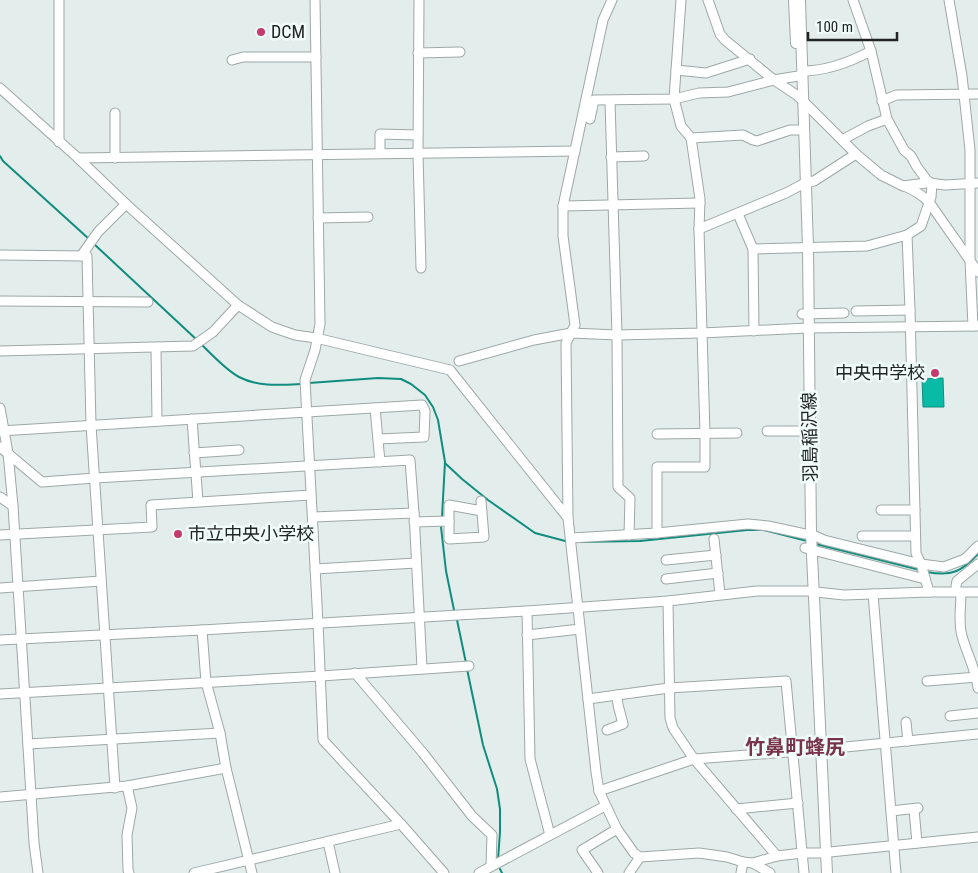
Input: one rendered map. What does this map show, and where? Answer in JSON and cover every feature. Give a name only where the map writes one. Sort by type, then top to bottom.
[{"type":"main road","name":"羽島稲沢線","points":[[794,0],[800,73]]},
{"type":"main road","name":"羽島稲沢線","points":[[800,0],[808,541],[823,853],[821,873]]},
{"type":"main road","name":"羽島稲沢線","points":[[801,99],[799,130],[803,184]]},
{"type":"main road","name":"羽島稲沢線","points":[[823,853],[827,873]]},
{"type":"street","points":[[59,0],[59,142]]},
{"type":"street","points":[[315,0],[320,324],[315,350],[305,380],[323,740],[402,824],[444,873]]},
{"type":"street","points":[[419,0],[418,154],[421,268]]},
{"type":"street","points":[[612,0],[603,20],[563,206],[563,236],[575,325],[566,343],[568,518],[599,791],[605,806],[617,829],[640,857],[699,853],[754,863],[777,856],[802,852],[823,853],[978,837]]},
{"type":"street","points":[[657,533],[657,467],[705,467],[700,203],[691,138],[681,126],[674,99],[681,0]]},
{"type":"street","points":[[708,0],[720,34],[725,40],[774,80],[801,99],[856,154],[880,175],[923,196],[975,266]]},
{"type":"street","points":[[753,249],[867,246],[907,235],[921,226],[929,202],[930,182],[917,167],[911,156],[904,150],[887,119],[870,51],[853,0]]},
{"type":"street","points":[[460,361],[534,340],[571,333],[617,335],[805,328],[975,326],[974,183],[964,94],[950,0]]},
{"type":"street","points":[[590,119],[594,100],[674,99],[699,93],[728,92],[850,62],[870,51]]},
{"type":"street","points":[[418,53],[460,52]]},
{"type":"street","points":[[232,60],[243,57],[316,58]]},
{"type":"street","points":[[676,70],[706,73],[750,59]]},
{"type":"street","points":[[0,88],[238,305],[272,327],[296,335],[316,338],[450,370],[568,518]]},
{"type":"street","points":[[882,101],[896,95],[978,94]]},
{"type":"street","points":[[610,101],[617,335],[618,487],[630,498],[629,535]]},
{"type":"street","points":[[115,113],[115,158]]},
{"type":"street","points":[[842,140],[868,126],[887,119]]},
{"type":"street","points":[[691,138],[743,135],[757,141],[790,130],[799,130]]},
{"type":"street","points":[[380,153],[380,134],[418,135]]},
{"type":"street","points":[[78,158],[575,151]]},
{"type":"street","points":[[699,229],[814,181],[856,154]]},
{"type":"street","points":[[611,157],[644,156]]},
{"type":"street","points":[[904,186],[926,182],[945,185],[974,183]]},
{"type":"street","points":[[563,206],[700,203]]},
{"type":"street","points":[[84,252],[98,232],[126,204]]},
{"type":"street","points":[[738,214],[753,249],[754,331]]},
{"type":"street","points":[[318,218],[368,217]]},
{"type":"street","points":[[907,235],[916,553],[929,592]]},
{"type":"street","points":[[0,255],[84,252]]},
{"type":"street","points":[[84,252],[87,256],[91,425],[114,788]]},
{"type":"street","points":[[0,301],[148,302]]},
{"type":"street","points":[[0,350],[193,346],[212,332],[238,305]]},
{"type":"street","points":[[867,310],[868,327]]},
{"type":"street","points":[[856,311],[910,310]]},
{"type":"street","points":[[805,314],[844,313]]},
{"type":"street","points":[[156,348],[157,421]]},
{"type":"street","points":[[2,431],[422,405],[425,411],[424,437],[378,439]]},
{"type":"street","points":[[0,408],[4,450],[13,506],[31,795],[38,873]]},
{"type":"street","points":[[375,408],[380,462]]},
{"type":"street","points":[[192,419],[198,502]]},
{"type":"street","points":[[767,431],[807,431]]},
{"type":"street","points":[[657,434],[737,433]]},
{"type":"street","points":[[4,450],[42,482],[410,460],[422,668]]},
{"type":"street","points":[[194,453],[239,450]]},
{"type":"street","points":[[0,496],[13,506]]},
{"type":"street","points":[[0,535],[152,528],[151,505],[311,496]]},
{"type":"street","points":[[481,502],[482,511],[484,537],[449,539],[449,505],[482,511]]},
{"type":"street","points":[[881,510],[914,510]]},
{"type":"street","points":[[313,518],[414,513]]},
{"type":"street","points":[[414,522],[449,521]]},
{"type":"street","points":[[571,541],[748,524],[768,526],[808,541],[923,571],[965,560],[978,546]]},
{"type":"street","points":[[862,536],[915,536]]},
{"type":"street","points":[[714,540],[720,594]]},
{"type":"street","points":[[808,541],[824,540],[923,571]]},
{"type":"street","points":[[666,560],[716,555]]},
{"type":"street","points":[[315,569],[416,563]]},
{"type":"street","points":[[978,564],[957,581],[962,636],[977,677],[978,688]]},
{"type":"street","points":[[666,579],[718,573]]},
{"type":"street","points":[[0,588],[101,582]]},
{"type":"street","points":[[0,640],[578,608],[757,591],[844,595],[958,589],[978,592]]},
{"type":"street","points":[[873,594],[896,873]]},
{"type":"street","points":[[668,600],[670,718],[673,728],[694,759],[777,856]]},
{"type":"street","points":[[527,611],[530,759],[550,835]]},
{"type":"street","points":[[527,635],[580,629]]},
{"type":"street","points":[[202,630],[206,682],[220,733],[226,768],[252,873]]},
{"type":"street","points":[[0,694],[469,666]]},
{"type":"street","points":[[354,673],[423,753],[472,816],[492,835],[491,866]]},
{"type":"street","points":[[927,681],[977,677]]},
{"type":"street","points":[[588,698],[669,688],[786,681],[804,873]]},
{"type":"street","points":[[607,730],[623,724],[617,695]]},
{"type":"street","points":[[950,716],[978,713]]},
{"type":"street","points":[[906,722],[908,741]]},
{"type":"street","points":[[28,744],[220,733]]},
{"type":"street","points":[[599,791],[694,759],[978,734]]},
{"type":"street","points":[[0,797],[114,788],[226,768]]},
{"type":"street","points":[[127,786],[132,808],[128,835],[129,873]]},
{"type":"street","points":[[736,809],[798,803]]},
{"type":"street","points":[[479,873],[605,806]]},
{"type":"street","points":[[891,811],[917,808],[917,843]]},
{"type":"street","points":[[194,873],[402,824]]},
{"type":"street","points":[[598,873],[582,850],[617,829]]},
{"type":"street","points":[[328,842],[335,873]]},
{"type":"street","points":[[629,873],[640,857]]},
{"type":"street","points":[[741,873],[743,862]]},
{"type":"street","points":[[754,863],[770,873]]},
{"type":"shaded area","points":[[943,378],[944,407],[923,407],[922,379]]},
{"type":"waterway","points":[[0,156],[3,161],[89,239]]},
{"type":"waterway","points":[[94,244],[197,340]]},
{"type":"waterway","points":[[200,343],[229,371],[246,380],[270,385],[301,384]]},
{"type":"waterway","points":[[309,383],[378,378],[401,379],[425,395],[433,407],[438,420],[445,462],[442,517]]},
{"type":"waterway","points":[[446,464],[488,500],[535,533],[569,542]]},
{"type":"waterway","points":[[441,527],[446,571],[454,610]]},
{"type":"waterway","points":[[573,542],[640,541],[747,530],[764,530],[807,541]]},
{"type":"waterway","points":[[816,544],[920,570]]},
{"type":"waterway","points":[[927,572],[943,574],[956,571],[967,565],[978,554]]},
{"type":"waterway","points":[[457,620],[466,663]]},
{"type":"waterway","points":[[467,669],[483,745],[497,789],[500,809],[498,860]]},
{"type":"waterway","points":[[500,869],[502,873]]},
{"type":"place","name":"DCM","points":[[261,32]]},
{"type":"place","name":"中央中学校","points":[[935,373]]},
{"type":"place","name":"市立中央小学校","points":[[178,534]]},
{"type":"district","name":"竹鼻町蜂尻","points":[[795,747]]}]
